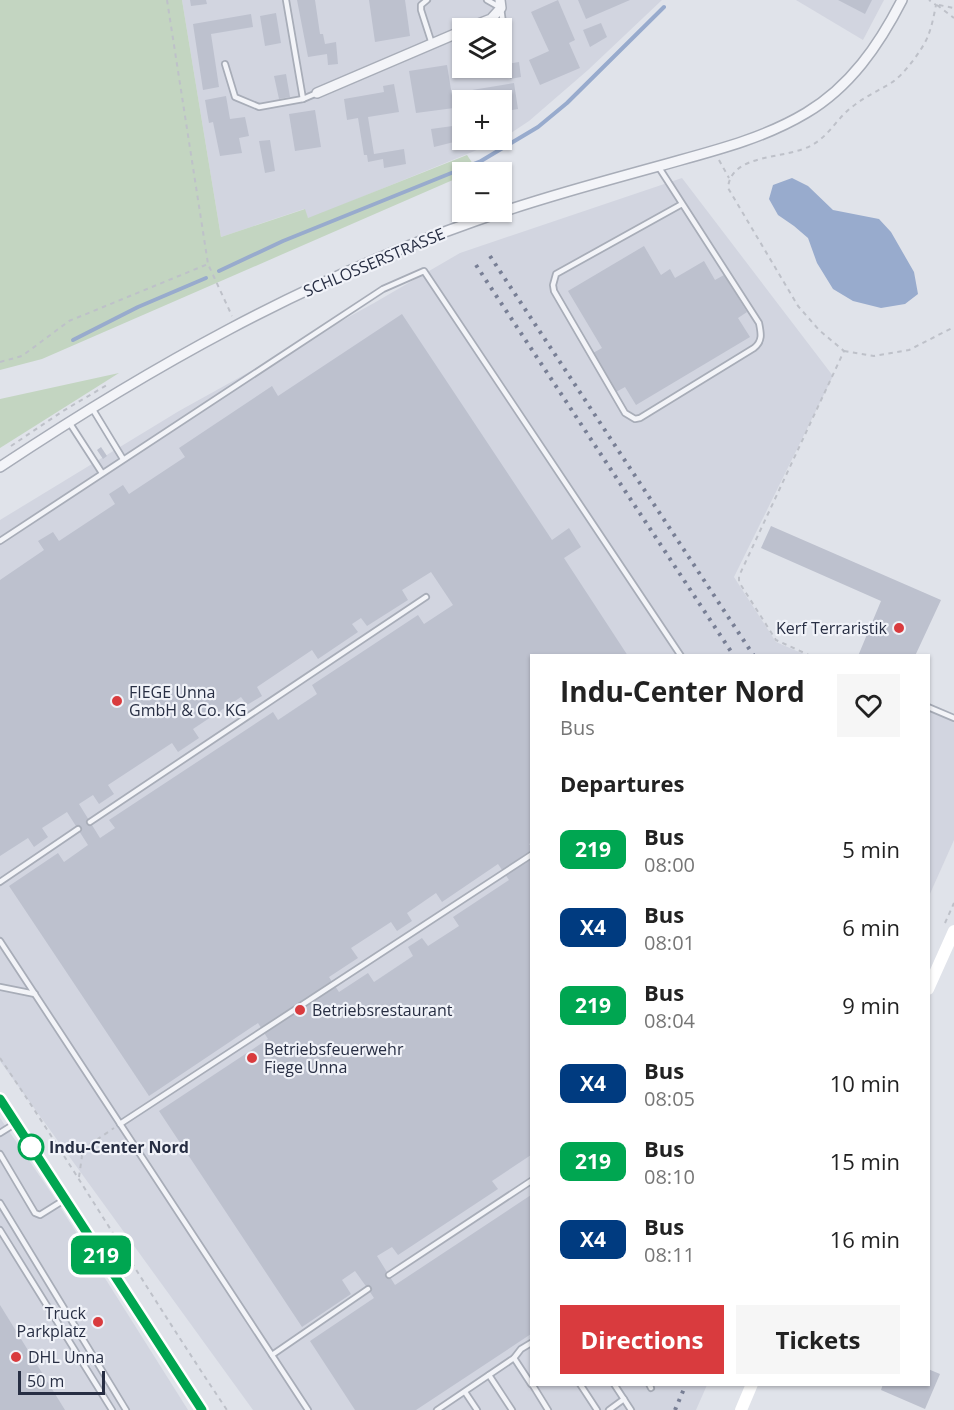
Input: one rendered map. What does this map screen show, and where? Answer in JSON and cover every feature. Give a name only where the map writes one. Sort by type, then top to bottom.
[{"type":"main road","points":[[930,985],[954,931]]},
{"type":"main road","points":[[741,1410],[751,1386]]},
{"type":"street","name":"SCHLOSSERSTRASSE","points":[[0,467],[92,408],[225,331],[384,255],[502,212],[713,150],[761,135],[785,124],[826,100],[864,63],[902,0]]},
{"type":"street","points":[[492,18],[501,4]]},
{"type":"street","points":[[317,93],[452,36]]},
{"type":"street","points":[[0,1099],[202,1410]]},
{"type":"lane","points":[[286,0],[303,99]]},
{"type":"lane","points":[[427,0],[421,10],[432,44]]},
{"type":"lane","points":[[488,0],[501,4]]},
{"type":"lane","points":[[225,64],[235,97],[259,107],[303,99],[317,93]]},
{"type":"lane","points":[[658,166],[759,323],[762,336],[754,348],[640,418],[634,419],[625,413],[554,291],[554,278],[556,274],[682,204]]},
{"type":"lane","points":[[0,541],[383,289],[424,271],[680,654]]},
{"type":"lane","points":[[92,408],[123,459]]},
{"type":"lane","points":[[69,422],[102,473]]},
{"type":"lane","points":[[90,822],[426,597]]},
{"type":"lane","points":[[930,708],[954,718]]},
{"type":"lane","points":[[0,882],[78,829]]},
{"type":"lane","points":[[120,1124],[530,856]]},
{"type":"lane","points":[[0,941],[308,1410]]},
{"type":"lane","points":[[0,987],[35,994]]},
{"type":"lane","points":[[0,1133],[16,1123]]},
{"type":"lane","points":[[0,1154],[35,1213],[40,1215],[65,1199]]},
{"type":"lane","points":[[390,1275],[530,1182]]},
{"type":"lane","points":[[0,1203],[126,1410]]},
{"type":"lane","points":[[0,1230],[112,1410]]},
{"type":"lane","points":[[272,1355],[368,1289]]},
{"type":"lane","points":[[440,1409],[514,1358],[530,1344]]},
{"type":"lane","points":[[514,1358],[530,1382]]},
{"type":"lane","points":[[489,1375],[512,1410]]},
{"type":"lane","points":[[532,1386],[548,1410]]},
{"type":"lane","points":[[581,1386],[597,1410]]},
{"type":"lane","points":[[615,1386],[631,1410]]},
{"type":"lane","points":[[465,1392],[477,1410]]},
{"type":"lane","points":[[609,1410],[624,1400]]},
{"type":"path","points":[[167,0],[208,264],[232,316]]},
{"type":"path","points":[[929,0],[954,18]]},
{"type":"path","points":[[729,178],[744,164],[796,152],[811,146],[823,138],[849,108],[892,82],[907,67],[928,37],[936,4]]},
{"type":"path","points":[[936,4],[954,8]]},
{"type":"path","points":[[713,150],[729,178],[728,188],[798,306],[819,330],[844,351],[874,356],[909,350],[954,327]]},
{"type":"path","points":[[0,362],[22,356],[69,321],[208,264]]},
{"type":"path","points":[[807,654],[776,640],[739,582],[739,576],[844,351]]},
{"type":"path","points":[[0,1058],[79,1177],[185,1348],[227,1410]]},
{"type":"path","points":[[56,1143],[83,1149],[120,1124]]},
{"type":"path","points":[[79,1177],[83,1149]]},
{"type":"shaded area","points":[[182,0],[662,0],[588,70],[529,121],[512,133],[512,90],[452,90],[452,150],[477,150],[308,219],[304,209],[221,237]]},
{"type":"shaded area","points":[[796,0],[884,0],[863,40]]},
{"type":"shaded area","points":[[682,178],[833,376],[734,577],[776,642],[804,654],[530,654],[530,1386],[707,1386],[696,1410],[253,1410],[0,1061],[0,520],[179,411],[460,253]]},
{"type":"shaded area","points":[[930,711],[954,721],[954,840],[930,894]]},
{"type":"shaded area","name":"DHL Unna","points":[[0,1118],[52,1194],[188,1410],[0,1410]]},
{"type":"green space","points":[[0,0],[182,0],[221,237],[305,209],[308,218],[467,155],[472,162],[452,162],[452,180],[42,359],[0,370]]},
{"type":"green space","points":[[119,373],[0,448],[0,399]]},
{"type":"water","points":[[792,178],[808,186],[833,210],[879,219],[891,232],[914,272],[918,294],[905,304],[881,308],[853,301],[833,289],[817,263],[808,238],[778,215],[769,199],[773,185]]},
{"type":"building","points":[[190,0],[206,0],[207,4],[191,6]]},
{"type":"building","points":[[297,0],[315,0],[320,34],[323,34],[325,44],[336,42],[338,64],[328,65],[327,54],[308,57]]},
{"type":"building","points":[[369,0],[405,0],[410,36],[375,42]]},
{"type":"building","points":[[558,0],[575,40],[569,43],[580,68],[540,85],[529,60],[549,51],[531,12]]},
{"type":"building","points":[[578,0],[630,0],[586,19]]},
{"type":"building","points":[[838,0],[872,0],[865,14]]},
{"type":"building","points":[[276,13],[281,43],[265,46],[260,16]]},
{"type":"building","points":[[251,14],[253,27],[211,34],[219,87],[203,90],[193,24]]},
{"type":"building","points":[[601,23],[607,37],[590,47],[583,30]]},
{"type":"building","points":[[519,62],[521,77],[510,79],[512,78],[512,63]]},
{"type":"building","points":[[447,65],[452,108],[416,113],[409,71]]},
{"type":"building","points":[[286,74],[290,97],[279,99],[274,76]]},
{"type":"building","points":[[514,83],[518,109],[512,110],[512,90],[472,90]]},
{"type":"building","points":[[394,84],[399,112],[368,117],[374,154],[404,149],[406,164],[384,168],[383,159],[368,162],[367,155],[364,155],[358,118],[347,120],[344,99],[384,92],[383,86]]},
{"type":"building","points":[[226,96],[230,119],[245,117],[249,136],[239,138],[242,153],[220,156],[213,122],[209,123],[205,100]]},
{"type":"building","points":[[315,110],[321,147],[295,151],[289,114]]},
{"type":"building","points":[[452,126],[452,142],[434,147],[431,129]]},
{"type":"building","points":[[270,140],[275,171],[265,173],[259,141]]},
{"type":"building","points":[[644,246],[661,275],[670,269],[675,278],[704,261],[715,280],[724,275],[747,312],[738,318],[750,337],[636,405],[625,387],[616,392],[593,353],[602,348],[568,291]]},
{"type":"building","name":"FIEGE Unna GmbH & Co. KG","points":[[402,314],[552,540],[569,528],[581,547],[564,558],[627,654],[530,654],[530,1156],[492,1181],[498,1189],[398,1255],[392,1247],[377,1256],[395,1285],[530,1196],[530,1335],[416,1410],[355,1410],[310,1341],[374,1298],[355,1271],[342,1280],[351,1294],[302,1327],[159,1111],[268,1039],[258,1023],[149,1096],[9,886],[58,853],[64,862],[88,845],[67,812],[42,828],[48,837],[34,847],[28,838],[0,856],[0,580],[44,550],[38,541],[53,532],[59,541],[115,504],[109,494],[123,485],[129,494],[185,457],[179,448],[272,386],[278,396]],"holes":[[[431,572],[453,605],[424,624],[418,615],[312,685],[317,694],[278,720],[273,712],[109,820],[115,828],[100,838],[79,804],[93,795],[99,804],[114,794],[108,785],[172,743],[178,752],[199,738],[193,729],[241,697],[247,705],[262,696],[257,687],[312,650],[318,659],[358,632],[352,624],[361,618],[367,626],[408,600],[402,590]],[[498,864],[509,880],[453,917],[459,926],[428,946],[422,938],[408,947],[413,956],[374,982],[368,973],[339,992],[329,977],[358,958],[351,948],[391,922],[397,931],[412,921],[407,913],[436,893],[442,902]]]},
{"type":"building","points":[[101,447],[107,456],[103,459],[97,450]]},
{"type":"building","points":[[771,526],[941,600],[916,654],[859,654],[881,601],[761,548]]},
{"type":"building","name":"DHL Unna","points":[[0,1305],[65,1410],[0,1410]]},
{"type":"building","points":[[930,1370],[940,1374],[925,1409],[881,1390],[882,1386],[930,1386]]},
{"type":"waterway","points":[[219,271],[283,241],[481,161],[538,127],[567,103],[664,7]]},
{"type":"waterway","points":[[73,340],[138,307],[206,278]]},
{"type":"railway","points":[[490,256],[753,654]]},
{"type":"railway","points":[[476,265],[733,654]]},
{"type":"railway","points":[[675,1410],[685,1386]]},
{"type":"bus line","name":"219","points":[[0,1099],[202,1410]]},
{"type":"place","name":"Kerf Terraristik","points":[[899,628]]},
{"type":"place","name":"FIEGE Unna GmbH & Co. KG","points":[[117,701]]},
{"type":"place","name":"Betriebsrestaurant","points":[[300,1010]]},
{"type":"place","name":"Betriebsfeuerwehr Fiege Unna","points":[[252,1058]]},
{"type":"place","name":"Indu-Center Nord","points":[[31,1147]]},
{"type":"place","name":"Truck Parkplatz","points":[[98,1322]]},
{"type":"place","name":"DHL Unna","points":[[16,1357]]}]
